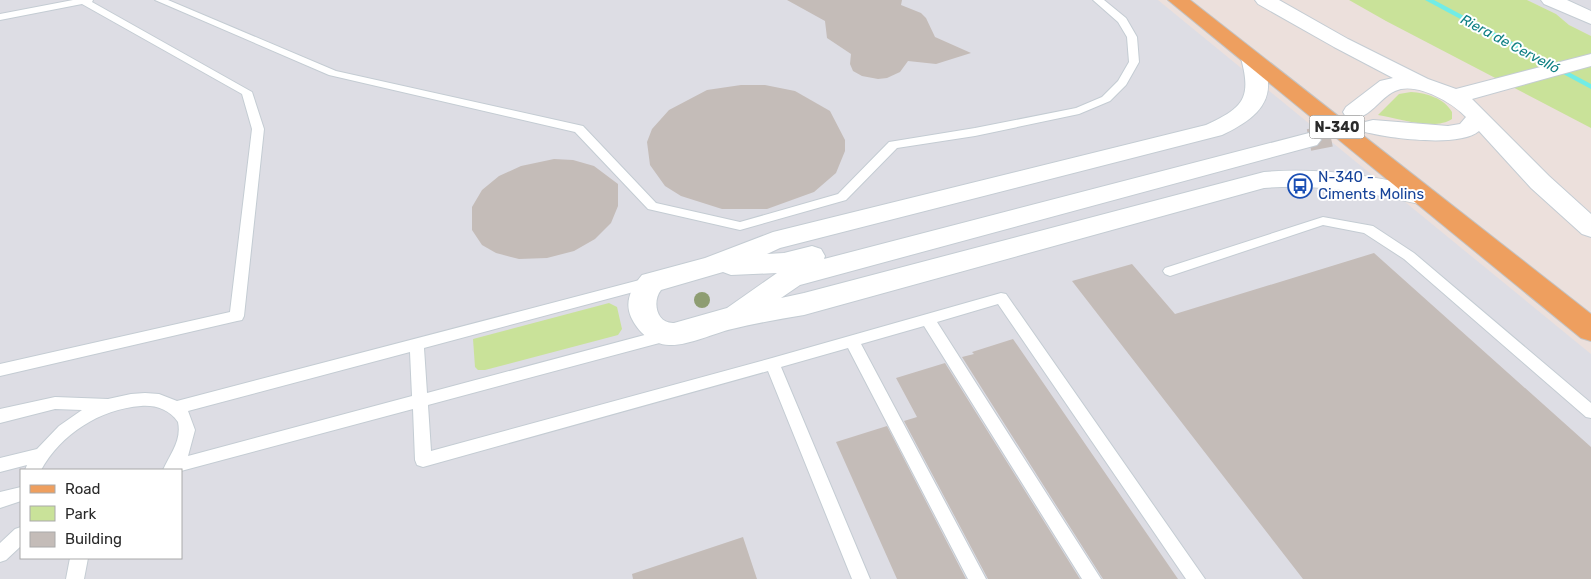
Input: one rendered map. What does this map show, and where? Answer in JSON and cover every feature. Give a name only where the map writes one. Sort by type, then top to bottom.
[{"type":"main road","name":"N-340","points":[[1178,0],[1591,330]]},
{"type":"street","points":[[1265,0],[1341,43],[1423,84],[1456,96],[1540,182],[1591,228]]},
{"type":"street","points":[[1552,0],[1590,18]]},
{"type":"street","points":[[1251,58],[1258,82],[1255,99],[1241,117],[1214,130],[773,241],[712,266],[652,282],[642,298],[642,310],[647,321],[655,329],[669,334],[732,318],[804,304],[1264,180],[1290,176],[1341,179],[1424,197]]},
{"type":"street","points":[[1456,96],[1591,60]]},
{"type":"street","points":[[1354,112],[1364,107],[1378,92],[1388,86],[1402,83],[1423,84]]},
{"type":"street","points":[[1373,127],[1435,134],[1454,133],[1468,129],[1474,123],[1477,116]]},
{"type":"street","points":[[712,266],[784,263],[1304,136],[791,277],[732,318]]},
{"type":"lane","points":[[160,0],[333,73],[579,128],[652,206],[740,226],[842,197],[893,145],[975,132],[1079,110],[1106,98],[1122,83],[1134,62],[1132,37],[1122,20],[1098,0]]},
{"type":"lane","points":[[0,17],[87,1],[247,92],[258,129],[237,316],[0,370]]},
{"type":"lane","points":[[1170,271],[1323,221],[1368,230],[1409,256],[1591,412]]},
{"type":"lane","points":[[176,408],[652,282]]},
{"type":"lane","points":[[417,345],[423,460],[772,364],[1001,298],[1196,579]]},
{"type":"lane","points":[[927,318],[1092,579]]},
{"type":"lane","points":[[173,468],[669,334]]},
{"type":"lane","points":[[852,341],[977,579]]},
{"type":"lane","points":[[772,364],[861,579]]},
{"type":"lane","points":[[33,469],[40,455],[56,438],[80,420],[109,406],[135,399],[160,400],[176,408],[185,418],[188,436],[173,468]]},
{"type":"lane","points":[[0,416],[55,403],[109,406]]},
{"type":"lane","points":[[0,465],[40,455]]},
{"type":"lane","points":[[0,500],[20,494]]},
{"type":"lane","points":[[0,554],[20,536]]},
{"type":"lane","points":[[75,579],[79,559]]},
{"type":"shaded area","points":[[0,0],[1158,0],[1591,354],[1591,579],[0,579]]},
{"type":"shaded area","points":[[1527,0],[1591,0],[1591,36],[1569,25],[1556,14]]},
{"type":"green space","points":[[1349,0],[1527,0],[1556,14],[1569,25],[1591,36],[1591,128],[1386,21]]},
{"type":"green space","points":[[1411,92],[1428,95],[1444,103],[1452,112],[1452,119],[1436,124],[1426,124],[1378,115],[1399,94]]},
{"type":"green space","points":[[609,303],[617,307],[622,329],[618,335],[485,370],[478,370],[475,367],[473,339]]},
{"type":"building","points":[[787,0],[902,0],[901,5],[921,13],[926,18],[935,37],[971,53],[936,64],[908,61],[900,72],[887,78],[878,79],[862,76],[853,71],[850,64],[851,54],[827,38],[825,21]]},
{"type":"building","points":[[741,85],[765,85],[795,91],[830,111],[845,140],[845,151],[836,173],[814,192],[767,209],[722,209],[681,196],[665,186],[650,165],[647,142],[652,129],[669,110],[707,90]]},
{"type":"building","points":[[554,159],[573,160],[594,166],[618,184],[618,206],[611,223],[595,239],[574,251],[547,258],[519,259],[496,253],[482,245],[472,230],[472,207],[482,190],[499,176],[521,166]]},
{"type":"building","points":[[1374,253],[1591,447],[1591,579],[1303,579],[1072,281],[1132,264],[1175,314]]},
{"type":"building","points":[[1013,339],[1178,579],[1103,579],[962,357]]},
{"type":"building","points":[[945,363],[1080,579],[988,579],[904,421],[917,417],[896,378]]},
{"type":"building","points":[[887,426],[966,579],[897,579],[836,442]]},
{"type":"building","points":[[743,537],[757,579],[633,579],[632,574]]},
{"type":"waterway","name":"Riera de Cervelló","points":[[1429,0],[1591,87]]},
{"type":"tunnel","points":[[1309,140],[1373,127]]},
{"type":"place","name":"N-340 - Ciments Molins","points":[[1300,186]]}]
